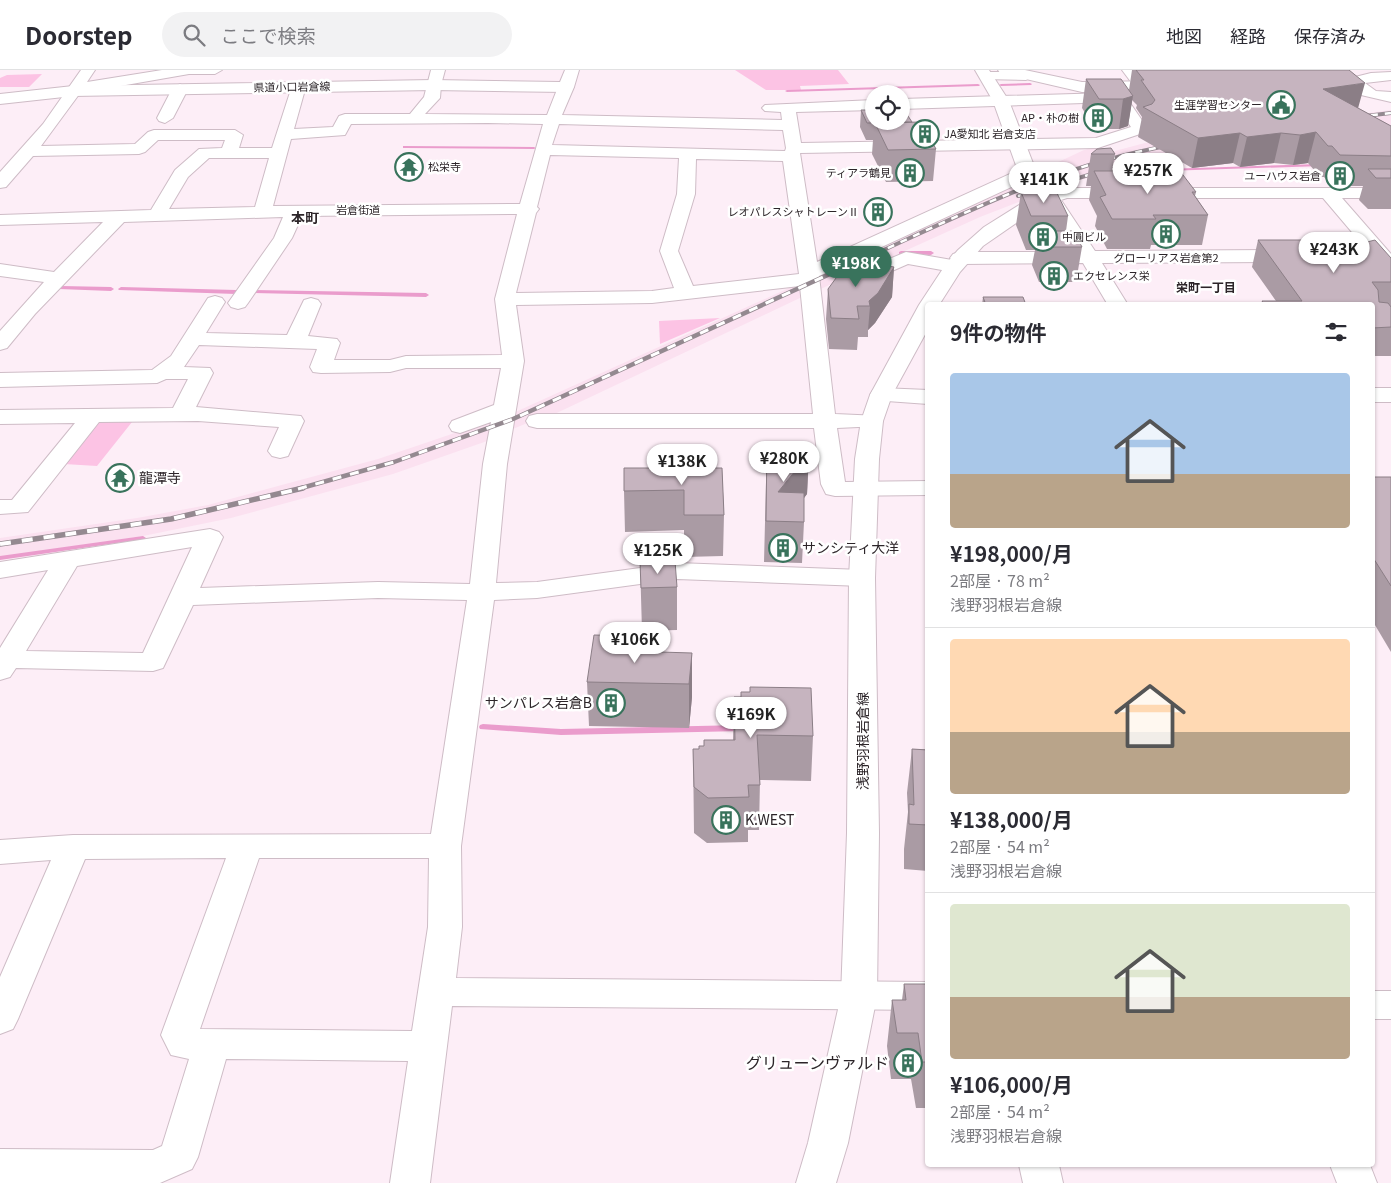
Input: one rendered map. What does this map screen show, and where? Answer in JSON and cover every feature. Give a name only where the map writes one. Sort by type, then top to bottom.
[{"type":"street","points":[[0,183],[30,151],[49,127],[88,70]]},
{"type":"street","points":[[74,90],[189,70],[215,70]]},
{"type":"street","points":[[415,118],[421,108],[432,98],[433,85],[438,70]]},
{"type":"street","points":[[410,1183],[444,926],[445,846],[482,592],[495,464],[513,361],[505,299],[530,209],[543,150],[552,120],[572,70]]},
{"type":"street","points":[[543,150],[688,154],[793,152],[1016,143],[1098,143],[1140,129],[1115,92],[1065,85],[1005,70]]},
{"type":"street","points":[[1129,70],[1142,86]]},
{"type":"street","points":[[984,73],[1026,76]]},
{"type":"street","points":[[984,73],[1001,101],[1028,172],[1042,199],[1058,206],[1116,302]]},
{"type":"street","points":[[1351,78],[1391,76]]},
{"type":"street","points":[[1351,78],[1365,92],[1373,96],[1391,97]]},
{"type":"street","points":[[262,212],[286,134],[297,81]]},
{"type":"street","name":"県道小口岩倉線","points":[[0,99],[74,90],[180,89],[297,81],[566,87]]},
{"type":"street","points":[[910,104],[1001,101],[1115,92],[1142,86],[1185,86]]},
{"type":"street","points":[[165,118],[180,89]]},
{"type":"street","points":[[785,91],[793,152],[819,286],[825,421],[835,489],[925,488]]},
{"type":"street","points":[[559,104],[578,104]]},
{"type":"street","points":[[751,108],[865,105]]},
{"type":"street","points":[[331,150],[345,119],[415,118],[790,125]]},
{"type":"street","points":[[286,134],[339,132]]},
{"type":"street","points":[[30,151],[139,149],[154,134],[236,135],[229,153]]},
{"type":"street","points":[[156,216],[181,174],[205,153],[297,153]]},
{"type":"street","points":[[686,293],[669,251],[686,194],[688,154]]},
{"type":"street","points":[[0,164],[18,164]]},
{"type":"street","points":[[819,286],[1028,172]]},
{"type":"street","points":[[932,302],[957,262],[978,239],[993,227],[1042,199],[1067,193],[1391,193]]},
{"type":"street","points":[[1329,194],[1387,261]]},
{"type":"street","name":"岩倉街道","points":[[0,220],[117,218],[295,211],[530,209]]},
{"type":"street","points":[[238,303],[283,238],[295,211]]},
{"type":"street","points":[[0,344],[28,310],[117,218]]},
{"type":"street","points":[[505,299],[652,296],[819,286],[906,258],[957,262],[1090,257],[1312,256]]},
{"type":"street","points":[[1357,256],[1387,261]]},
{"type":"street","points":[[0,270],[60,278]]},
{"type":"street","points":[[0,380],[157,376],[164,373],[179,360],[215,302]]},
{"type":"street","points":[[294,342],[311,304]]},
{"type":"street","points":[[0,311],[28,310]]},
{"type":"street","name":"浅野羽根岩倉線","points":[[816,1183],[828,1143],[859,996],[863,833],[862,578],[866,489],[877,408],[925,314]]},
{"type":"street","points":[[192,338],[330,343],[321,367],[390,366],[406,362],[513,361]]},
{"type":"street","points":[[164,373],[202,373],[180,414]]},
{"type":"street","points":[[1375,396],[1391,395]]},
{"type":"street","points":[[536,421],[825,421],[925,398]]},
{"type":"street","points":[[460,426],[506,408]]},
{"type":"street","points":[[0,507],[19,507],[94,414]]},
{"type":"street","points":[[0,417],[180,414],[293,421],[280,451]]},
{"type":"street","points":[[0,570],[66,562],[210,537],[152,662],[4,665]]},
{"type":"street","points":[[4,665],[66,562]]},
{"type":"street","points":[[183,597],[378,590],[482,592],[537,590],[677,571],[735,571],[862,578]]},
{"type":"street","points":[[0,852],[73,847],[445,846]]},
{"type":"street","points":[[0,1019],[73,847]]},
{"type":"street","points":[[246,848],[178,1035],[184,1044],[429,1046]]},
{"type":"street","points":[[436,992],[925,996]]},
{"type":"street","points":[[1375,1005],[1391,1005]]},
{"type":"street","points":[[0,1166],[156,1167],[178,1158],[212,1045]]},
{"type":"street","points":[[1039,1167],[1043,1183]]},
{"type":"street","points":[[1351,1167],[1357,1183]]},
{"type":"shaded area","points":[[735,70],[838,70],[849,84],[800,86],[801,90],[766,90]]},
{"type":"shaded area","points":[[42,74],[29,87],[0,87],[0,78],[7,75]]},
{"type":"shaded area","points":[[1391,110],[1391,134],[1343,136],[1176,159],[1068,183],[980,217],[814,292],[813,277],[1084,150],[1092,148],[1107,153],[1145,143]]},
{"type":"shaded area","points":[[800,283],[802,297],[544,419],[537,419],[508,431],[511,414]]},
{"type":"shaded area","points":[[720,318],[660,344],[659,321]]},
{"type":"shaded area","points":[[136,417],[97,466],[64,464],[99,420]]},
{"type":"shaded area","points":[[493,420],[490,440],[393,474],[231,518],[143,536],[0,557],[0,538],[137,518],[208,505],[378,459]]},
{"type":"building","points":[[1136,70],[1349,70],[1365,83],[1323,89],[1391,126],[1391,156],[1340,155],[1332,146],[1328,146],[1316,132],[1300,135],[1281,133],[1247,137],[1240,133],[1198,138],[1143,107],[1152,104],[1155,100]]},
{"type":"building","points":[[1086,79],[1121,79],[1133,96],[1123,99],[1099,99]]},
{"type":"building","points":[[861,110],[865,110],[865,119]]},
{"type":"building","points":[[910,122],[921,122],[936,149],[888,150],[878,130],[910,130]]},
{"type":"building","points":[[1111,148],[1115,154],[1091,154],[1097,149]]},
{"type":"building","points":[[1368,169],[1391,169],[1391,178],[1376,178]]},
{"type":"building","points":[[1094,171],[1180,171],[1196,192],[1192,192],[1208,215],[1153,215],[1156,219],[1112,219],[1100,197],[1106,195]]},
{"type":"building","points":[[1056,191],[1068,216],[1031,216],[1021,192]]},
{"type":"building","points":[[1037,231],[1074,231],[1082,247],[1044,247]]},
{"type":"building","points":[[1258,240],[1331,240],[1334,244],[1359,244],[1375,240],[1391,258],[1391,282],[1372,282],[1378,290],[1379,302],[1388,303],[1391,307],[1391,327],[1375,328],[1375,302],[1262,301],[1302,301]]},
{"type":"building","points":[[853,261],[894,267],[878,293],[869,301],[870,306],[857,306],[859,319],[831,318],[828,289],[847,263]]},
{"type":"building","points":[[983,297],[1023,297],[1025,302],[985,302]]},
{"type":"building","points":[[767,443],[797,443],[809,454],[778,492],[804,493],[804,522],[766,521]]},
{"type":"building","points":[[624,468],[722,468],[724,515],[684,515],[684,490],[624,491]]},
{"type":"building","points":[[1375,477],[1391,477],[1391,586],[1375,561]]},
{"type":"building","points":[[675,561],[677,587],[641,588],[640,562]]},
{"type":"building","points":[[594,635],[630,636],[628,651],[692,653],[689,684],[587,682]]},
{"type":"building","points":[[750,687],[811,688],[813,736],[757,735],[760,785],[748,785],[749,797],[708,798],[694,787],[693,749],[699,749],[699,746],[704,746],[704,740],[735,740],[734,697],[741,697],[741,692],[750,692]]},
{"type":"building","points":[[912,749],[925,750],[925,825],[909,824],[909,804],[914,805]]},
{"type":"building","points":[[904,984],[925,984],[925,1062],[922,1062],[918,1033],[897,1033],[892,1000],[906,1000]]},
{"type":"waterway","points":[[1001,85],[1030,84]]},
{"type":"waterway","points":[[787,91],[978,85]]},
{"type":"waterway","points":[[405,147],[534,148]]},
{"type":"waterway","points":[[1148,166],[1164,170],[1320,165]]},
{"type":"waterway","points":[[901,253],[931,253]]},
{"type":"waterway","points":[[61,288],[111,289]]},
{"type":"waterway","points":[[121,289],[236,292]]},
{"type":"waterway","points":[[251,292],[426,295]]},
{"type":"waterway","points":[[0,558],[143,538]]},
{"type":"waterway","points":[[483,727],[561,732],[743,728]]},
{"type":"railway","points":[[1357,117],[1391,113]]},
{"type":"railway","points":[[875,254],[1020,189],[1094,164],[1132,153],[1172,145]]},
{"type":"railway","points":[[1018,196],[1102,171],[1188,156]]},
{"type":"railway","points":[[298,489],[394,462],[513,419],[878,252]]},
{"type":"railway","points":[[0,544],[171,519],[303,488]]},
{"type":"place","name":"生涯学習センター","points":[[1281,105]]},
{"type":"place","name":"AP・朴の樹","points":[[1098,118]]},
{"type":"place","name":"JA愛知北 岩倉支店","points":[[925,134]]},
{"type":"place","name":"松栄寺","points":[[409,167]]},
{"type":"place","name":"ティアラ鶴見","points":[[910,173]]},
{"type":"place","name":"ユーハウス岩倉","points":[[1340,176]]},
{"type":"place","name":"レオパレスシャトレーンⅡ","points":[[878,212]]},
{"type":"place","name":"グローリアス岩倉第2","points":[[1166,234]]},
{"type":"place","name":"中圓ビル","points":[[1043,237]]},
{"type":"place","name":"エクセレンス栄","points":[[1054,276]]},
{"type":"place","name":"龍潭寺","points":[[120,478]]},
{"type":"place","name":"サンシティ大洋","points":[[783,548]]},
{"type":"place","name":"サンパレス岩倉B","points":[[611,703]]},
{"type":"place","name":"K.WEST","points":[[726,820]]},
{"type":"place","name":"グリューンヴァルド","points":[[908,1063]]},
{"type":"district","name":"本町","points":[[305,218]]},
{"type":"district","name":"栄町一丁目","points":[[1206,288]]}]
